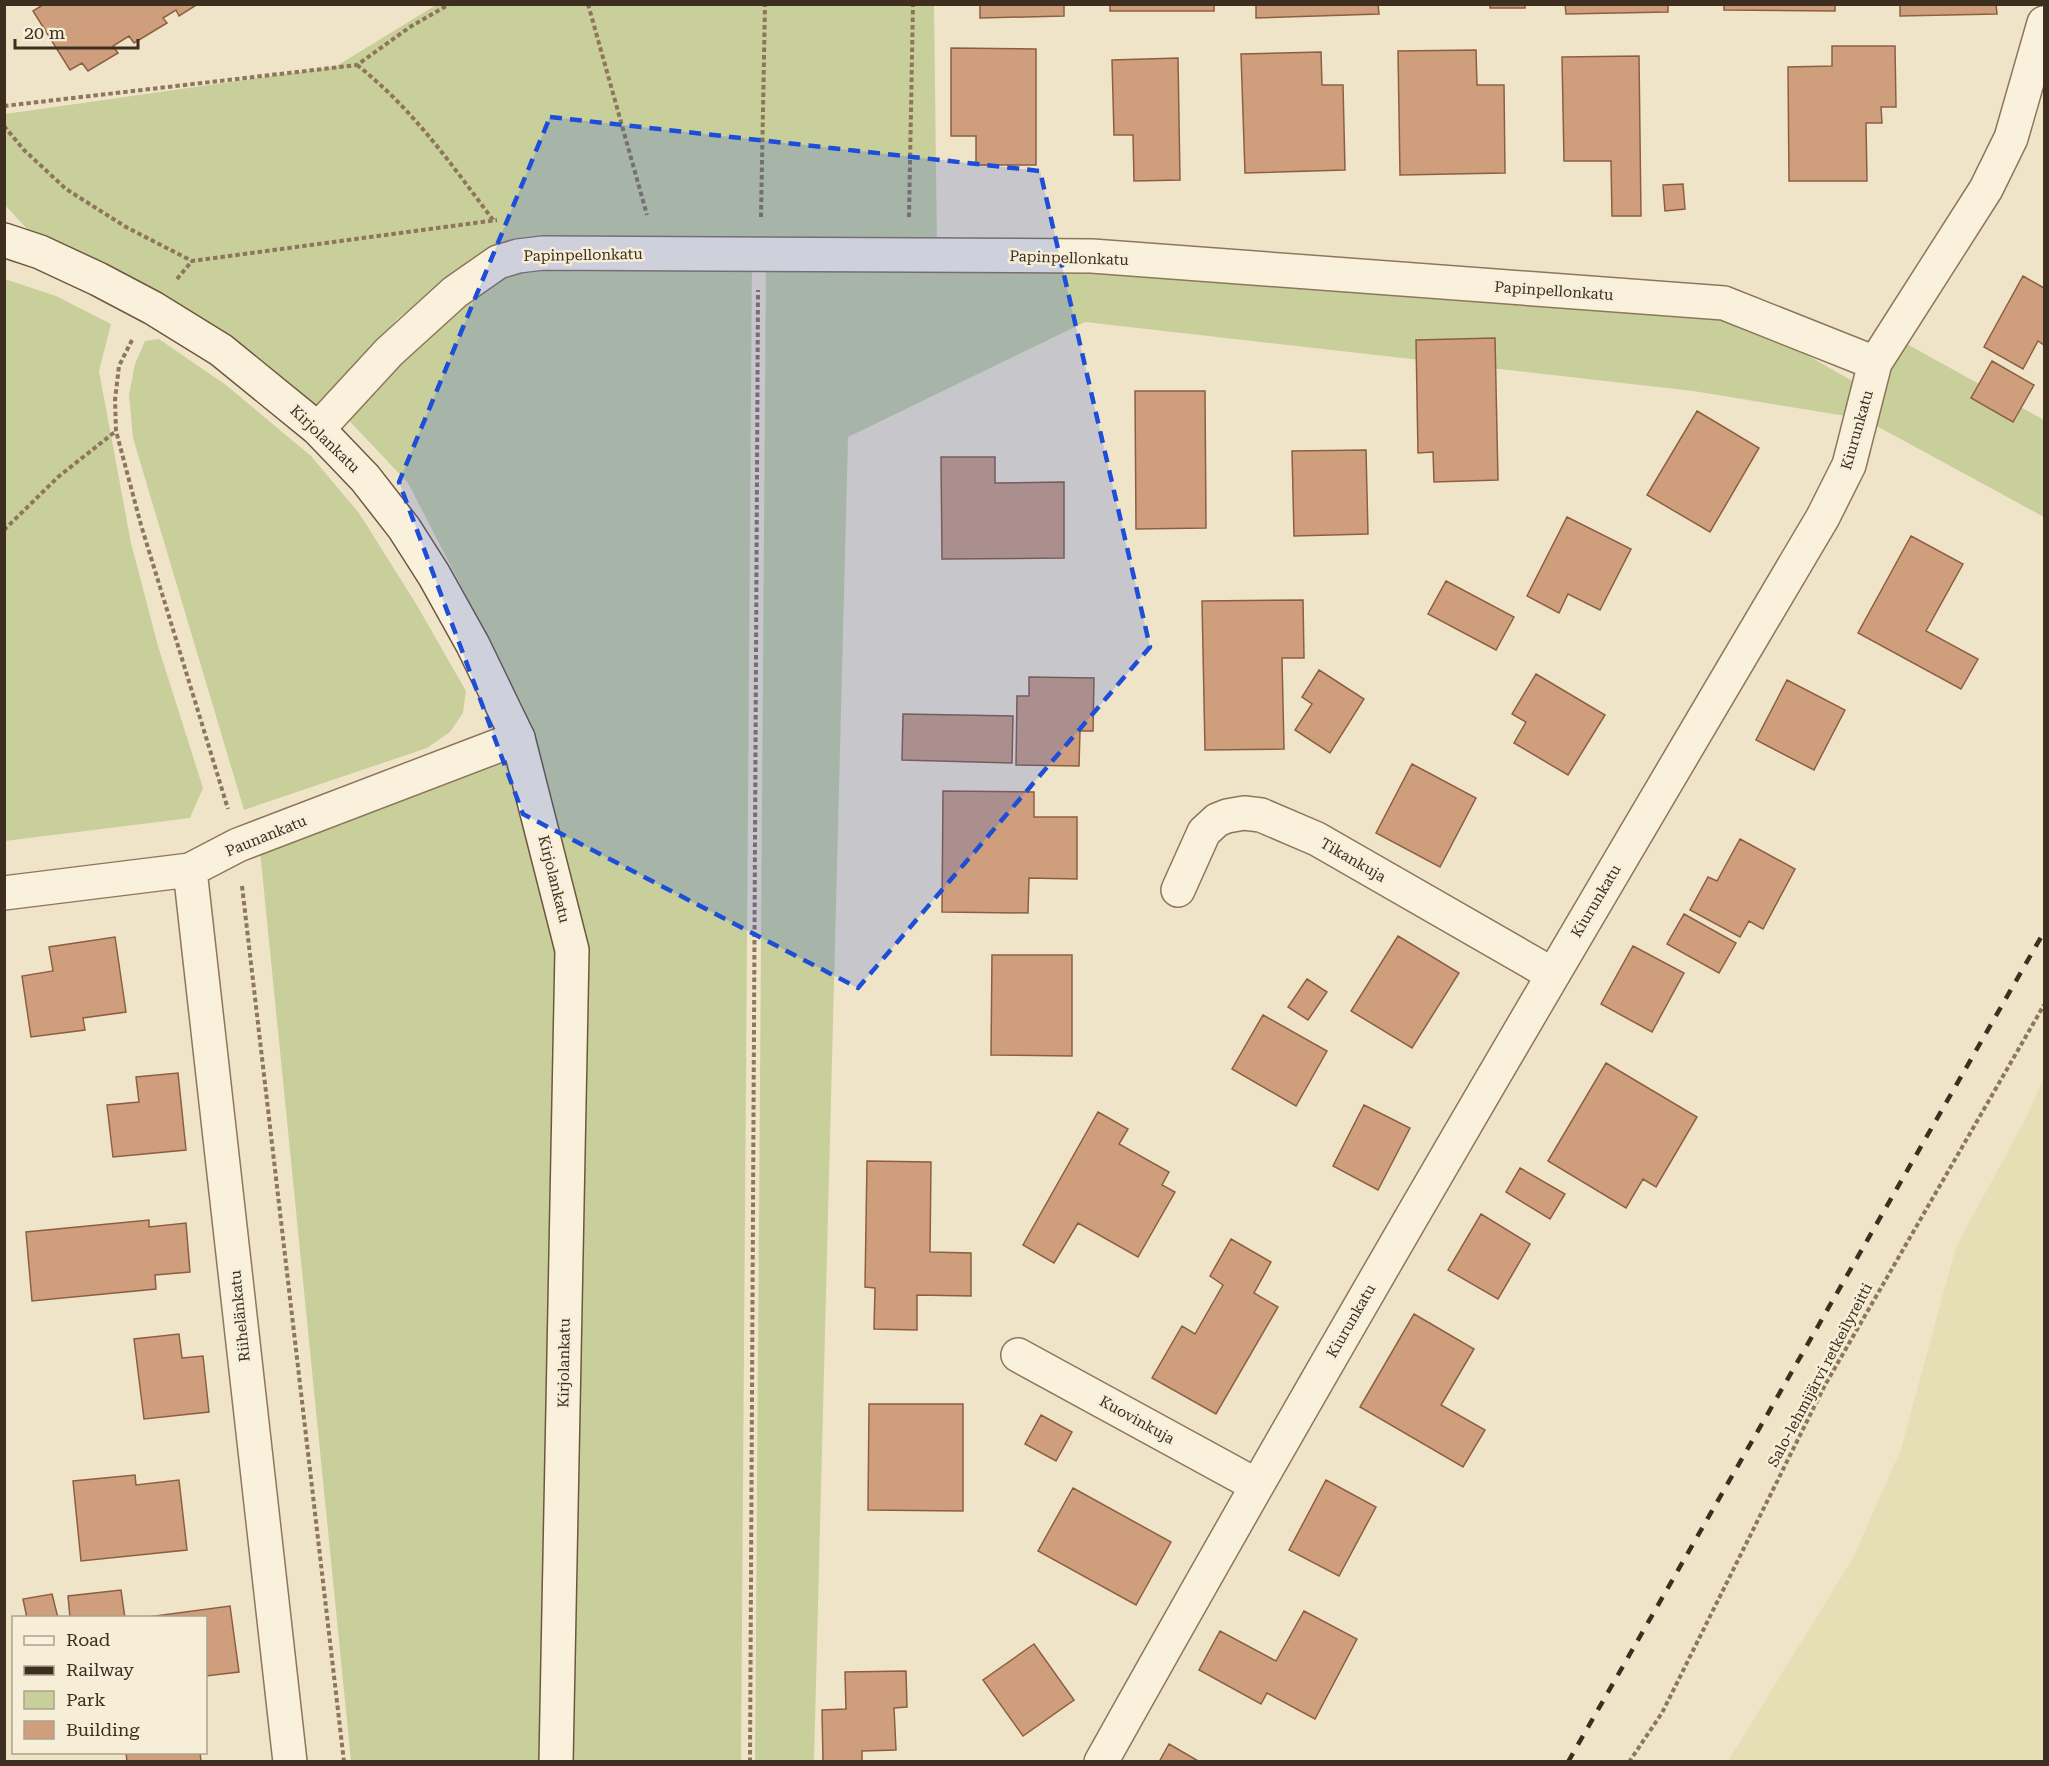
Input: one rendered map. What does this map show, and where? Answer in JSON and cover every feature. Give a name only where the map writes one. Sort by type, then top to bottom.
[{"type":"street","name":"Kiurunkatu","points":[[1101,1761],[1256,1485],[1552,974],[1823,516],[1849,465],[1875,363],[1986,189],[2011,138],[2044,23]]},
{"type":"street","name":"Papinpellonkatu","points":[[318,429],[389,352],[424,319],[455,292],[498,262],[518,256],[543,253],[760,239],[1092,256],[1724,303],[1875,363]]},
{"type":"street","name":"Kirjolankatu","points":[[4,240],[50,256],[153,308],[221,350],[318,429],[365,478],[404,528],[435,575],[473,645],[518,738],[572,950],[556,1761]]},
{"type":"street","name":"Paunankatu","points":[[4,893],[190,870],[238,845],[518,738]]},
{"type":"street","name":"Tikankuja","points":[[1178,890],[1204,832],[1210,826],[1227,816],[1244,813],[1261,815],[1317,839],[1552,974]]},
{"type":"street","name":"Riihelänkatu","points":[[190,870],[290,1761]]},
{"type":"street","name":"Kuovinkuja","points":[[1018,1355],[1256,1485]]},
{"type":"path","points":[[4,106],[357,65],[411,27],[450,4]]},
{"type":"path","points":[[588,4],[648,219]]},
{"type":"path","points":[[750,1761],[760,239],[765,4]]},
{"type":"path","points":[[909,223],[913,4]]},
{"type":"path","points":[[357,65],[384,86],[409,111],[493,220]]},
{"type":"path","points":[[4,126],[24,150],[66,189],[126,227],[192,261],[505,220]]},
{"type":"path","points":[[4,530],[58,477],[116,431]]},
{"type":"path","name":"Salo-lehmijärvi retkeilyreitti","points":[[1629,1761],[1662,1713],[1825,1385],[2044,1005]]},
{"type":"highlighted area","points":[[550,117],[1040,171],[1150,647],[858,988],[523,814],[399,482]]},
{"type":"shaded area","points":[[2044,1077],[2044,1761],[1728,1761],[1853,1558],[1901,1449],[1956,1247],[2026,1118]]},
{"type":"green space","points":[[436,5],[934,5],[937,247],[745,248],[496,245],[397,319],[322,420],[42,245],[5,205],[5,114],[335,67]]},
{"type":"green space","points":[[1092,260],[1723,307],[1863,387],[1846,416],[1693,391],[1085,322],[848,437],[814,1761],[755,1762],[766,261]]},
{"type":"green space","points":[[752,261],[741,1761],[565,1761],[579,950],[524,708],[408,483],[341,412],[510,264]]},
{"type":"green space","points":[[5,279],[56,296],[111,324],[99,371],[131,543],[158,646],[203,788],[190,818],[5,841]]},
{"type":"green space","points":[[159,339],[226,385],[311,456],[359,513],[415,602],[466,691],[463,713],[450,732],[427,748],[244,810],[133,438],[129,395],[135,364],[145,341]]},
{"type":"green space","points":[[1907,344],[2044,420],[2044,517],[1862,418]]},
{"type":"green space","points":[[507,755],[564,951],[549,1761],[351,1761],[260,851]]},
{"type":"building","points":[[44,4],[198,4],[179,16],[176,10],[163,18],[167,23],[134,43],[129,36],[113,46],[118,53],[88,71],[82,63],[70,70],[33,11]]},
{"type":"building","points":[[980,4],[1064,4],[1064,16],[980,18]]},
{"type":"building","points":[[1110,4],[1214,4],[1214,11],[1110,11]]},
{"type":"building","points":[[1256,4],[1378,4],[1379,14],[1256,18]]},
{"type":"building","points":[[1490,4],[1525,4],[1525,8],[1490,8]]},
{"type":"building","points":[[1565,4],[1668,4],[1668,12],[1566,14]]},
{"type":"building","points":[[1724,4],[1835,4],[1835,11],[1724,10]]},
{"type":"building","points":[[1900,4],[1996,4],[1997,14],[1900,16]]},
{"type":"building","points":[[1832,46],[1895,46],[1896,107],[1881,107],[1882,123],[1866,123],[1867,181],[1789,181],[1788,67],[1832,66]]},
{"type":"building","points":[[951,48],[1036,49],[1036,165],[976,165],[976,136],[951,136]]},
{"type":"building","points":[[1476,50],[1477,85],[1504,85],[1505,173],[1400,175],[1398,51]]},
{"type":"building","points":[[1321,52],[1322,85],[1343,85],[1345,170],[1245,173],[1241,54]]},
{"type":"building","points":[[1639,56],[1641,216],[1612,216],[1611,161],[1564,161],[1562,57]]},
{"type":"building","points":[[1178,58],[1180,180],[1134,181],[1133,135],[1114,135],[1112,60]]},
{"type":"building","points":[[1683,184],[1685,209],[1665,211],[1663,185]]},
{"type":"building","points":[[2023,276],[2044,288],[2044,345],[2038,341],[2023,369],[1984,347]]},
{"type":"building","points":[[1495,338],[1498,480],[1434,482],[1433,452],[1418,453],[1416,340]]},
{"type":"building","points":[[1992,361],[2034,385],[2013,422],[1971,398]]},
{"type":"building","points":[[1135,391],[1205,391],[1206,528],[1136,529]]},
{"type":"building","points":[[1697,411],[1759,448],[1710,532],[1647,495]]},
{"type":"building","points":[[1366,450],[1368,534],[1294,536],[1292,451]]},
{"type":"building","points":[[941,457],[995,457],[995,483],[1064,482],[1064,558],[942,559]]},
{"type":"building","points":[[1567,517],[1631,549],[1600,610],[1568,594],[1559,613],[1527,596]]},
{"type":"building","points":[[1911,536],[1963,564],[1926,631],[1978,659],[1961,689],[1858,633]]},
{"type":"building","points":[[1446,581],[1514,617],[1496,650],[1428,614]]},
{"type":"building","points":[[1303,600],[1304,658],[1282,658],[1284,749],[1205,750],[1202,601]]},
{"type":"building","points":[[1319,670],[1364,699],[1330,753],[1295,730],[1312,704],[1302,697]]},
{"type":"building","points":[[1536,674],[1605,715],[1568,775],[1514,743],[1526,722],[1512,714]]},
{"type":"building","points":[[1029,677],[1094,678],[1093,731],[1080,731],[1079,766],[1016,765],[1017,696],[1029,696]]},
{"type":"building","points":[[1787,680],[1845,710],[1814,770],[1756,740]]},
{"type":"building","points":[[903,714],[1013,716],[1012,763],[902,760]]},
{"type":"building","points":[[1412,764],[1476,798],[1440,867],[1376,833]]},
{"type":"building","points":[[943,791],[1034,792],[1034,817],[1077,817],[1077,879],[1029,878],[1028,913],[942,912]]},
{"type":"building","points":[[1740,839],[1795,869],[1763,929],[1749,921],[1740,937],[1690,910],[1708,877],[1717,881]]},
{"type":"building","points":[[1684,914],[1736,943],[1719,973],[1667,944]]},
{"type":"building","points":[[1398,936],[1459,973],[1412,1048],[1351,1011]]},
{"type":"building","points":[[115,937],[126,1012],[83,1018],[85,1030],[31,1037],[22,976],[53,971],[49,947]]},
{"type":"building","points":[[1633,946],[1684,973],[1652,1032],[1601,1004]]},
{"type":"building","points":[[992,955],[1072,955],[1072,1056],[991,1055]]},
{"type":"building","points":[[1307,979],[1327,992],[1308,1020],[1288,1007]]},
{"type":"building","points":[[1263,1015],[1327,1051],[1296,1106],[1232,1069]]},
{"type":"building","points":[[1606,1063],[1697,1117],[1656,1187],[1643,1179],[1626,1208],[1548,1161]]},
{"type":"building","points":[[178,1073],[186,1150],[113,1157],[107,1105],[139,1102],[136,1077]]},
{"type":"building","points":[[1364,1105],[1410,1128],[1378,1190],[1333,1166]]},
{"type":"building","points":[[1098,1112],[1128,1129],[1119,1144],[1169,1172],[1162,1185],[1175,1192],[1138,1257],[1078,1223],[1054,1263],[1023,1245]]},
{"type":"building","points":[[867,1161],[931,1162],[930,1252],[971,1253],[971,1296],[917,1295],[917,1330],[874,1329],[875,1288],[865,1287]]},
{"type":"building","points":[[1520,1168],[1565,1194],[1550,1219],[1506,1192]]},
{"type":"building","points":[[1481,1214],[1530,1244],[1498,1299],[1448,1270]]},
{"type":"building","points":[[149,1220],[149,1227],[186,1223],[190,1272],[155,1275],[156,1289],[32,1301],[26,1232]]},
{"type":"building","points":[[1231,1239],[1271,1262],[1254,1293],[1278,1307],[1216,1414],[1152,1378],[1182,1326],[1195,1334],[1223,1285],[1210,1276]]},
{"type":"building","points":[[1414,1314],[1474,1349],[1441,1405],[1485,1430],[1463,1467],[1360,1407]]},
{"type":"building","points":[[179,1334],[182,1358],[203,1356],[209,1412],[144,1419],[134,1339]]},
{"type":"building","points":[[869,1404],[963,1404],[963,1511],[868,1510]]},
{"type":"building","points":[[1041,1415],[1072,1432],[1056,1461],[1025,1444]]},
{"type":"building","points":[[135,1475],[136,1485],[179,1480],[187,1550],[81,1561],[73,1481]]},
{"type":"building","points":[[1326,1480],[1376,1507],[1339,1576],[1289,1550]]},
{"type":"building","points":[[1073,1488],[1171,1542],[1136,1605],[1038,1551]]},
{"type":"building","points":[[121,1590],[125,1616],[70,1616],[68,1596]]},
{"type":"building","points":[[52,1594],[58,1616],[27,1616],[23,1599]]},
{"type":"building","points":[[230,1606],[239,1672],[207,1676],[207,1616],[155,1616]]},
{"type":"building","points":[[1304,1611],[1357,1639],[1315,1719],[1267,1693],[1261,1704],[1199,1670],[1220,1631],[1276,1661]]},
{"type":"building","points":[[1034,1644],[1074,1700],[1023,1736],[983,1680]]},
{"type":"building","points":[[906,1671],[907,1707],[894,1708],[896,1750],[862,1751],[862,1762],[823,1762],[822,1710],[846,1709],[845,1672]]},
{"type":"building","points":[[1169,1744],[1200,1762],[1159,1762]]},
{"type":"building","points":[[126,1754],[200,1754],[201,1762],[127,1762]]},
{"type":"railway","points":[[1568,1762],[2044,932]]}]
